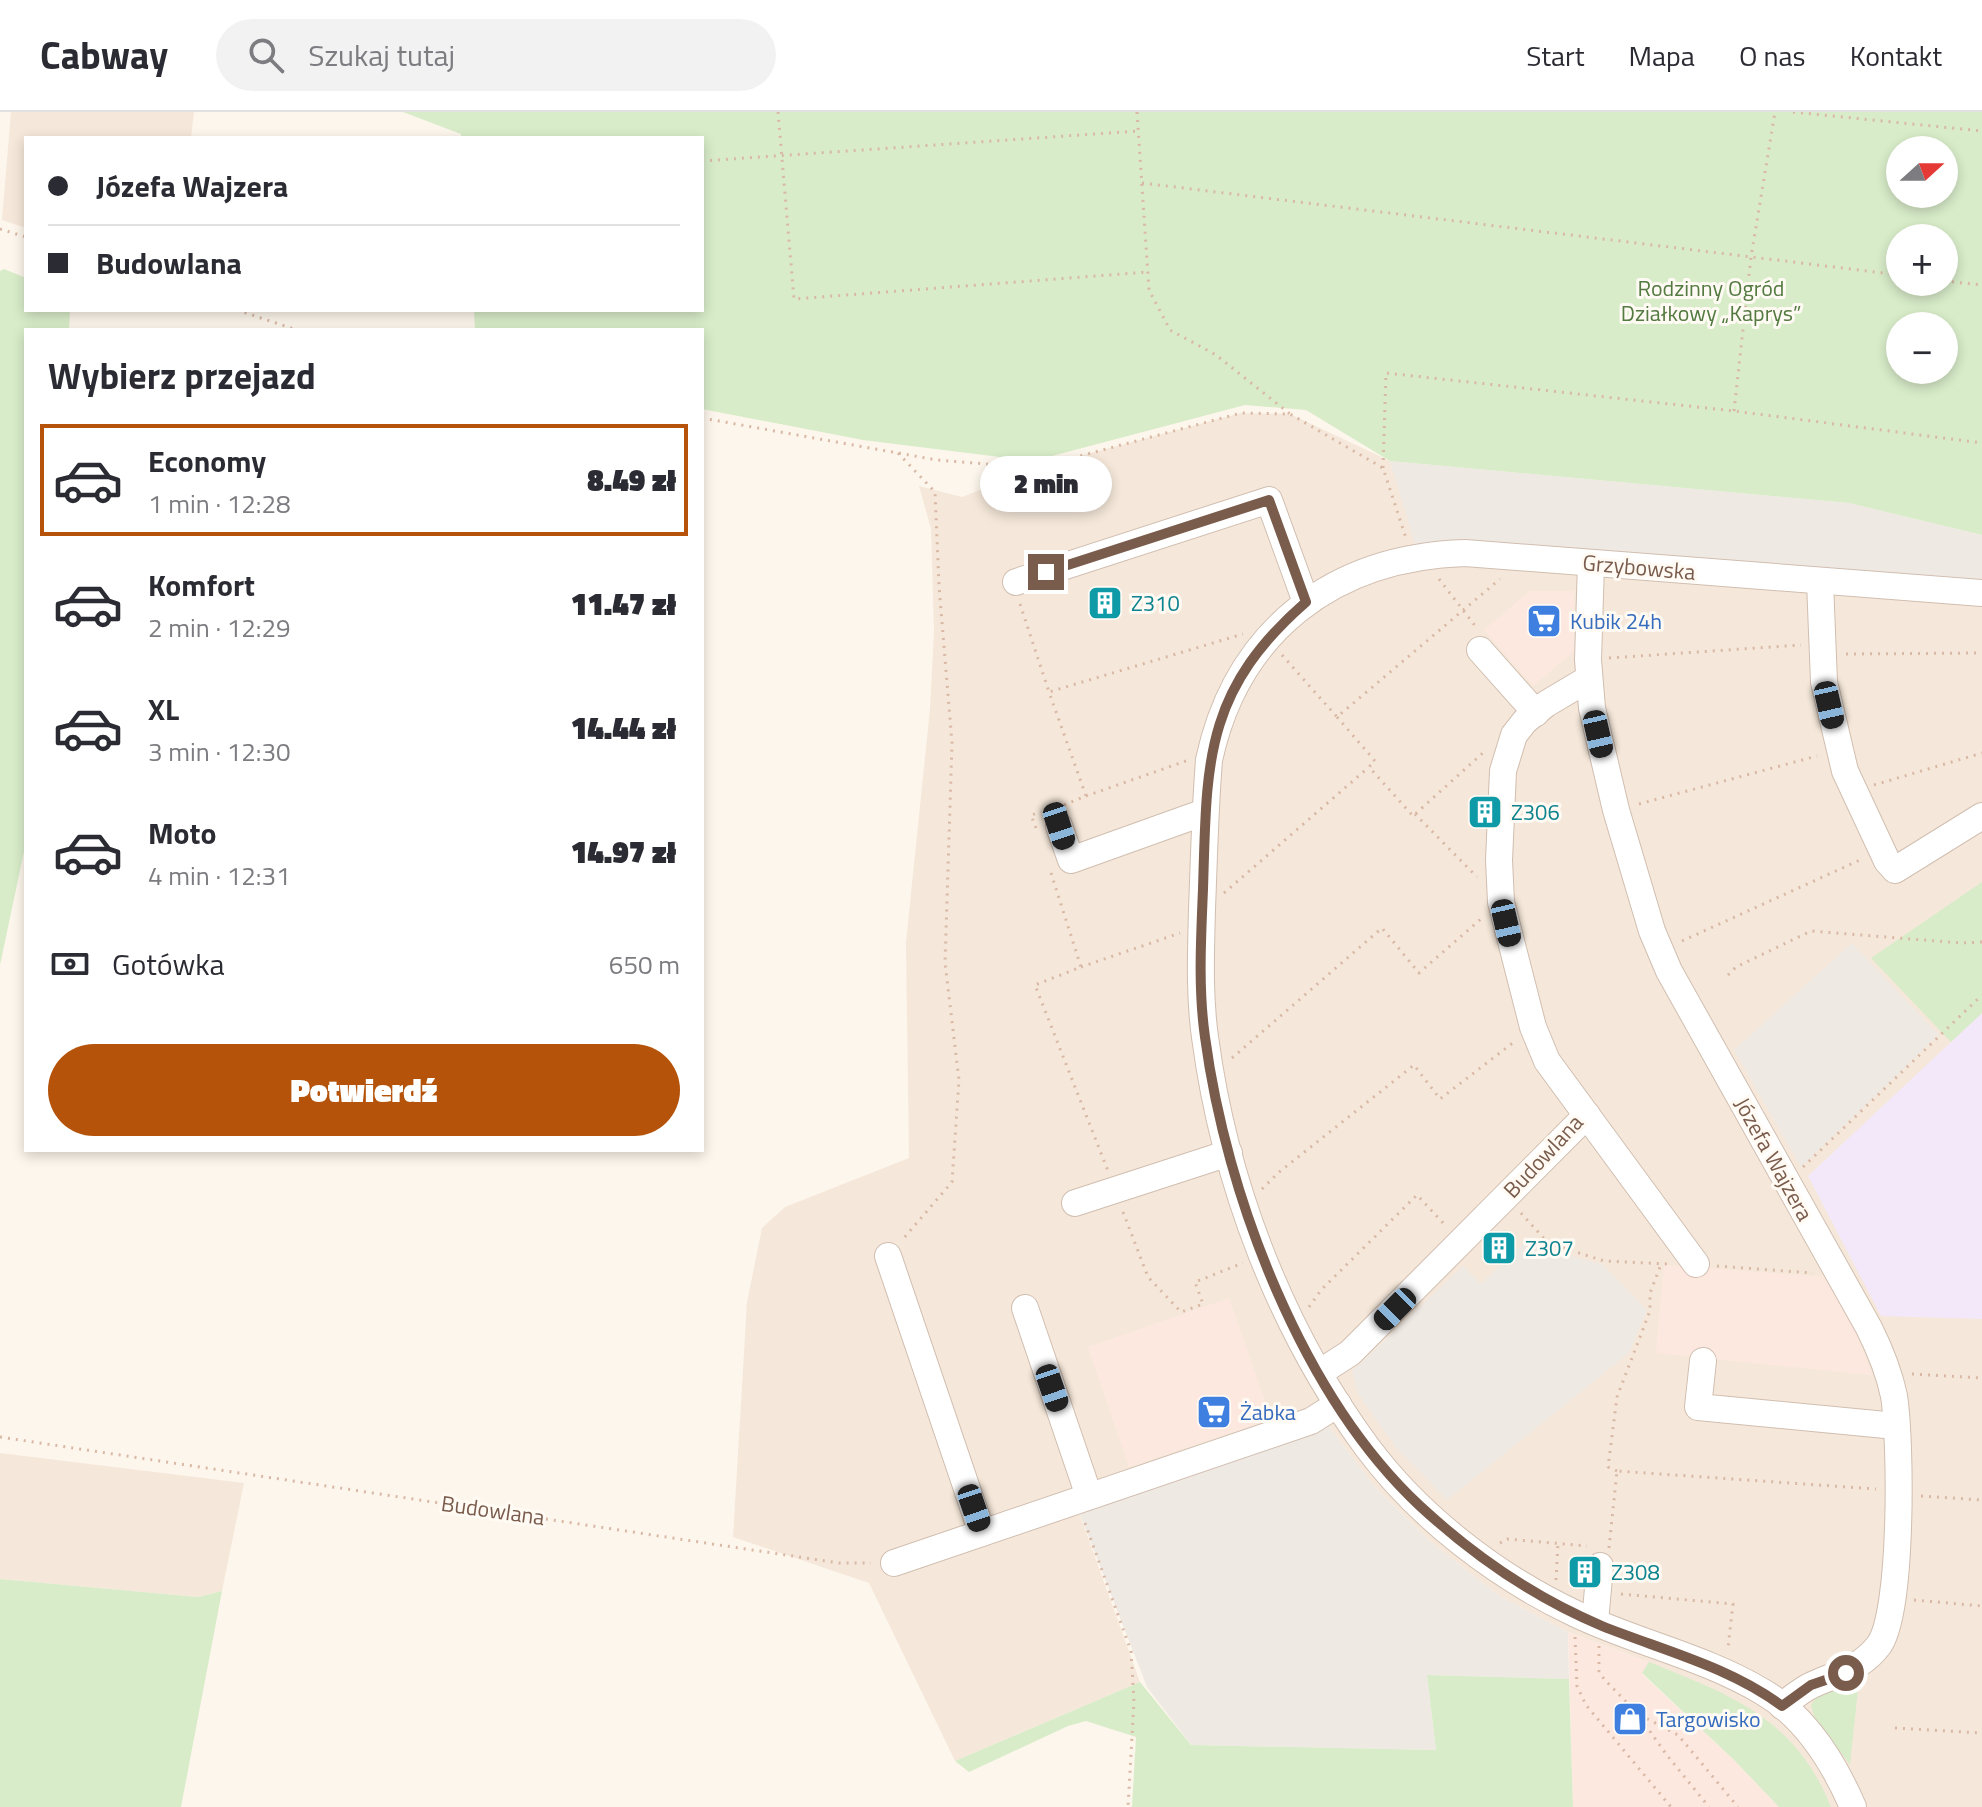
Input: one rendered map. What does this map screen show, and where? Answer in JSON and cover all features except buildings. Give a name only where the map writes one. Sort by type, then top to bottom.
[{"type":"street","points":[[1016,582],[1269,500],[1306,602],[1267,639],[1229,696],[1215,731],[1209,760],[1205,812],[1201,996],[1211,1076],[1229,1153],[1266,1263],[1319,1373],[1338,1404],[1369,1449],[1417,1503],[1479,1555],[1589,1625],[1729,1675],[1764,1692],[1782,1706],[1828,1756],[1853,1807]]},
{"type":"street","name":"Grzybowska","points":[[1306,602],[1364,573],[1416,556],[1465,553],[1982,593]]},
{"type":"street","name":"Józefa Wajzera","points":[[1591,563],[1588,669],[1592,708],[1616,810],[1660,951],[1869,1328],[1888,1372],[1896,1426],[1897,1530],[1890,1621],[1881,1643],[1865,1661],[1846,1673],[1811,1685],[1782,1706]]},
{"type":"street","points":[[1820,582],[1824,682],[1852,791],[1881,850],[1895,870],[1982,816]]},
{"type":"street","points":[[1480,650],[1536,713]]},
{"type":"street","name":"Budowlana","points":[[1319,1373],[1350,1353],[1587,1115],[1547,1061],[1533,1027],[1501,902],[1499,860],[1503,771],[1514,735],[1588,669]]},
{"type":"street","points":[[1050,821],[1071,860],[1205,812]]},
{"type":"street","points":[[1587,1115],[1696,1264]]},
{"type":"street","points":[[1075,1203],[1229,1153]]},
{"type":"street","points":[[888,1256],[982,1533]]},
{"type":"street","points":[[1025,1308],[1083,1498]]},
{"type":"street","points":[[1703,1361],[1698,1407],[1896,1426]]},
{"type":"street","points":[[894,1563],[1311,1421],[1338,1404]]},
{"type":"street","points":[[1589,1625],[1601,1554]]},
{"type":"path","points":[[778,112],[794,299],[1148,272]]},
{"type":"path","points":[[1137,112],[1149,290],[1170,330],[1216,355],[1290,414],[1383,468]]},
{"type":"path","points":[[1734,411],[1751,257],[1775,112]]},
{"type":"path","points":[[1793,112],[1982,131]]},
{"type":"path","points":[[704,161],[1138,131]]},
{"type":"path","points":[[1142,183],[1886,273]]},
{"type":"path","points":[[0,229],[24,236]]},
{"type":"path","points":[[1958,282],[1982,285]]},
{"type":"path","points":[[243,312],[291,328]]},
{"type":"path","points":[[1480,650],[1476,628],[1464,609],[1416,556],[1383,468],[1386,373],[1734,411],[1982,443]]},
{"type":"path","points":[[704,418],[937,460],[1035,468],[1241,413],[1290,414]]},
{"type":"path","points":[[888,1256],[952,1182],[959,1080],[945,963],[952,743],[935,492],[898,453]]},
{"type":"path","points":[[1337,717],[1524,558]]},
{"type":"path","points":[[1086,796],[1049,692],[1245,633],[1267,639],[1375,761],[1202,919],[1035,985],[1148,1277],[1181,1312],[1203,1304],[1195,1282],[1248,1261]]},
{"type":"path","points":[[1588,669],[1821,649],[1982,653]]},
{"type":"path","points":[[1415,814],[1498,740],[1514,735]]},
{"type":"path","points":[[1616,810],[1840,750]]},
{"type":"path","points":[[1852,791],[1982,753]]},
{"type":"path","points":[[1050,821],[1086,796],[1195,758],[1209,760]]},
{"type":"path","points":[[1211,1076],[1382,928],[1419,973],[1501,902],[1415,814],[1413,816],[1369,767]]},
{"type":"path","points":[[1660,951],[1881,850]]},
{"type":"path","points":[[1049,865],[1081,967]]},
{"type":"path","points":[[1728,975],[1736,967],[1811,931],[1982,942]]},
{"type":"path","points":[[1788,1181],[1982,995]]},
{"type":"path","points":[[1257,1193],[1414,1065],[1440,1099],[1533,1027]]},
{"type":"path","points":[[1306,1310],[1321,1290],[1417,1195],[1461,1242]]},
{"type":"path","points":[[1673,1233],[1650,1293],[1650,1311],[1617,1397],[1608,1467],[1617,1471],[1888,1490]]},
{"type":"path","points":[[1888,1372],[1982,1378]]},
{"type":"path","name":"Budowlana","points":[[0,1437],[839,1563],[894,1563]]},
{"type":"path","points":[[1479,1555],[1507,1539],[1558,1543],[1601,1554],[1617,1471]]},
{"type":"path","points":[[1909,1495],[1982,1500]]},
{"type":"path","points":[[1083,1498],[1131,1651],[1134,1701],[1128,1807]]},
{"type":"path","points":[[1556,1586],[1558,1543]]},
{"type":"path","points":[[1618,1594],[1733,1604],[1727,1655]]},
{"type":"path","points":[[1904,1600],[1982,1606]]},
{"type":"path","points":[[1589,1625],[1599,1671],[1637,1713],[1709,1807]]},
{"type":"path","points":[[1589,1625],[1577,1686],[1586,1705],[1671,1807]]},
{"type":"path","points":[[1637,1713],[1678,1735],[1738,1807]]},
{"type":"path","points":[[1895,1728],[1982,1733]]},
{"type":"shaded area","points":[[11,112],[194,112],[191,136],[24,136],[24,227],[2,220]]},
{"type":"shaded area","points":[[1241,413],[1290,414],[1390,461],[1416,544],[1444,541],[1982,579],[1982,1807],[1779,1807],[1648,1662],[1568,1632],[1501,1597],[1434,1545],[1375,1487],[1327,1424],[1077,1507],[1140,1682],[955,1761],[869,1583],[733,1537],[747,1302],[762,1228],[785,1207],[909,1158],[906,942],[930,709],[934,631],[931,529],[919,486],[962,497],[1035,468]]},
{"type":"shaded area","points":[[1390,461],[1849,503],[1982,535],[1982,579],[1444,541],[1415,544]]},
{"type":"shaded area","points":[[1530,591],[1574,591],[1574,651],[1533,686],[1484,630]]},
{"type":"shaded area","points":[[1852,943],[1939,1035],[1801,1167],[1734,1050]]},
{"type":"shaded area","points":[[1982,1013],[1982,1319],[1881,1316],[1808,1176]]},
{"type":"shaded area","points":[[1531,1236],[1544,1249],[1602,1264],[1647,1310],[1629,1353],[1447,1500],[1397,1449],[1358,1394],[1352,1371],[1463,1266],[1481,1284]]},
{"type":"shaded area","points":[[1664,1265],[1824,1277],[1857,1334],[1872,1375],[1656,1353]]},
{"type":"shaded area","points":[[1229,1298],[1271,1419],[1129,1467],[1088,1347]]},
{"type":"shaded area","points":[[1327,1424],[1375,1487],[1434,1545],[1501,1597],[1568,1632],[1569,1679],[1427,1675],[1436,1750],[1191,1745],[1147,1687],[1077,1507]]},
{"type":"shaded area","points":[[0,1453],[244,1483],[222,1591],[198,1597],[0,1579]]},
{"type":"shaded area","name":"Targowisko","points":[[1568,1632],[1649,1662],[1642,1674],[1779,1807],[1573,1807]]},
{"type":"green space","name":"Rodzinny Ogród Działkowy „Kaprys”","points":[[403,112],[1982,112],[1982,535],[1849,503],[1390,461],[1306,410],[1245,405],[1033,461],[863,440],[704,409],[704,328],[475,328],[474,312],[704,312],[704,136],[461,136]]},
{"type":"green space","points":[[4,269],[24,277],[24,312],[70,312],[69,328],[24,328],[24,851],[0,965],[0,271]]},
{"type":"green space","points":[[1982,882],[1982,1013],[1951,1042],[1871,958]]},
{"type":"green space","points":[[0,1579],[198,1597],[222,1591],[181,1807],[0,1807]]},
{"type":"green space","points":[[1649,1662],[1733,1699],[1779,1731],[1799,1751],[1831,1807],[1779,1807],[1642,1673]]},
{"type":"green space","points":[[1427,1675],[1569,1679],[1573,1807],[1132,1807],[1136,1737],[1086,1721],[1068,1726],[969,1772],[955,1761],[1140,1682],[1191,1745],[1436,1750]]},
{"type":"green space","points":[[1859,1680],[1850,1765],[1814,1716],[1811,1705],[1818,1695]]},
{"type":"place","name":"Z310","points":[[1105,603]]},
{"type":"place","name":"Kubik 24h","points":[[1544,621]]},
{"type":"place","name":"Z306","points":[[1485,812]]},
{"type":"place","name":"Z307","points":[[1499,1248]]},
{"type":"place","name":"Żabka","points":[[1214,1412]]},
{"type":"place","name":"Z308","points":[[1585,1572]]},
{"type":"place","name":"Targowisko","points":[[1630,1719]]},
{"type":"route","points":[[1046,572],[1269,500],[1306,602],[1267,639],[1248,665],[1229,696],[1215,731],[1209,760],[1205,812],[1201,996],[1205,1035],[1229,1153],[1255,1236],[1293,1324],[1319,1373],[1369,1449],[1417,1503],[1469,1549],[1533,1591],[1574,1613],[1729,1675],[1764,1692],[1782,1706],[1811,1685],[1846,1673]]}]
